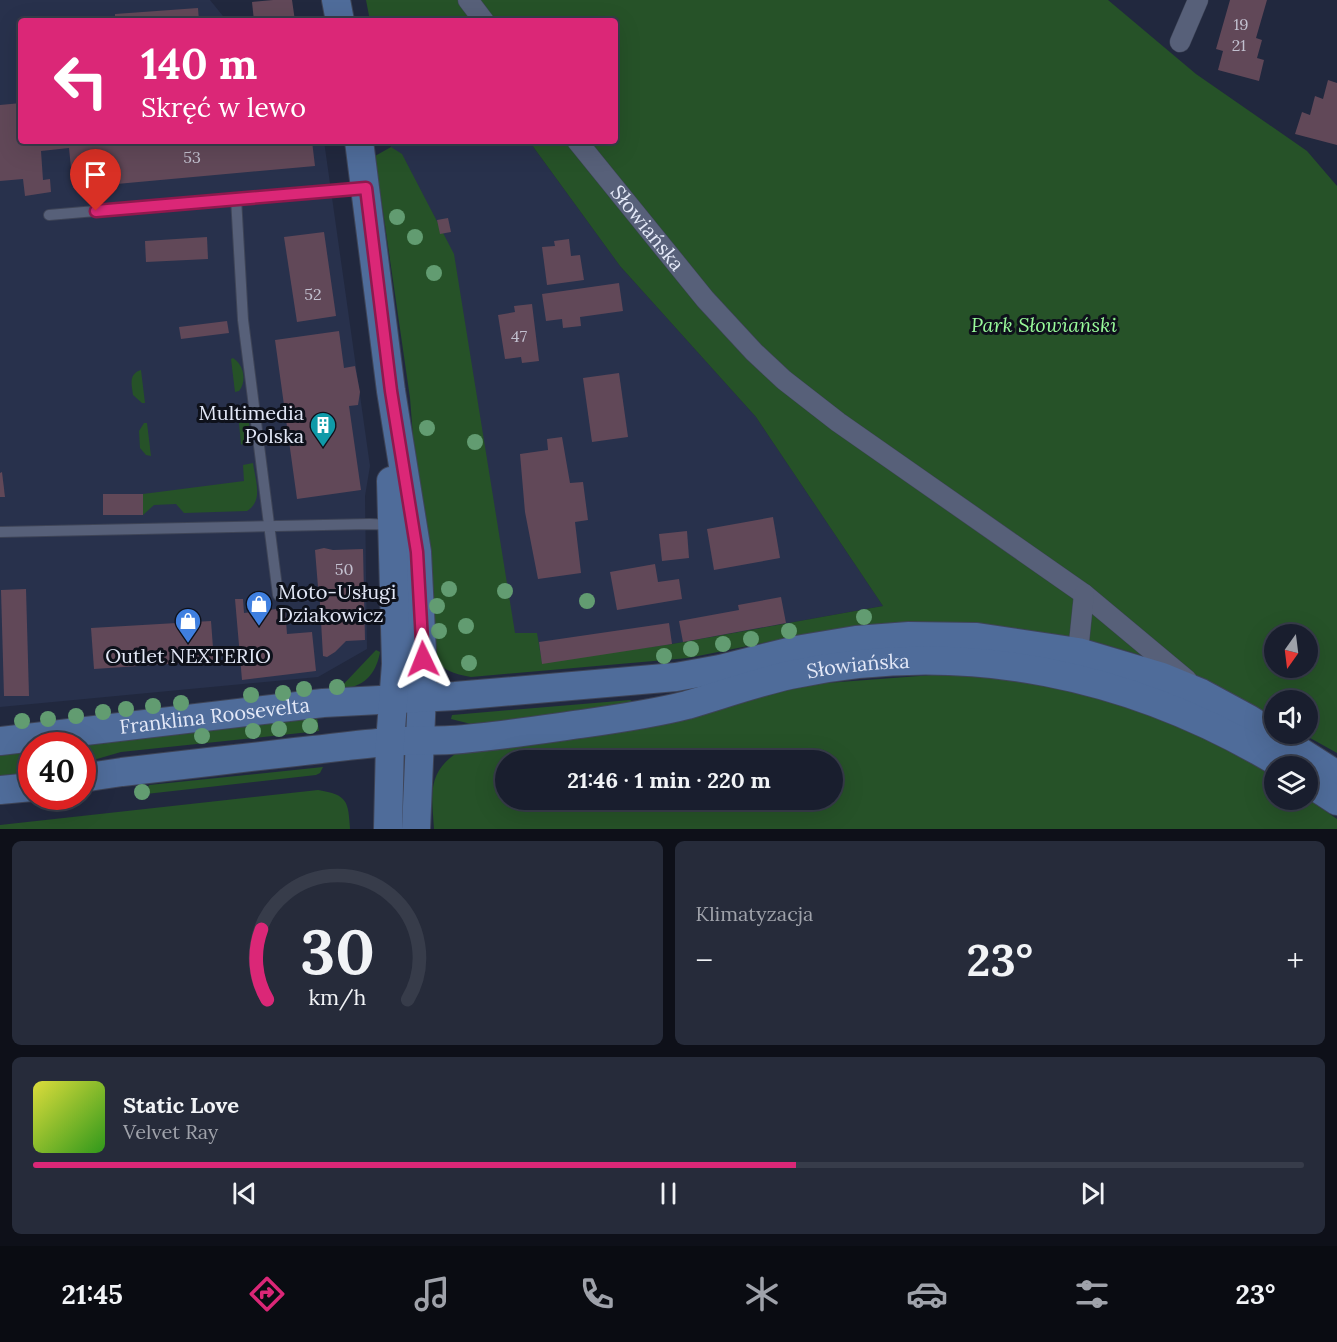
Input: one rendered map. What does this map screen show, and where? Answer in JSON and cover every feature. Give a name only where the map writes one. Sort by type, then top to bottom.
[{"type":"main road","points":[[336,0],[339,18]]},
{"type":"main road","points":[[359,144],[391,391],[417,552],[423,646],[408,698],[390,742],[388,829]]},
{"type":"main road","points":[[391,391],[396,664],[419,741],[416,829]]},
{"type":"main road","name":"Słowiańska","points":[[408,698],[676,677],[720,669],[796,650],[882,638],[977,637],[1078,652],[1126,665],[1201,693],[1249,719],[1337,775]]},
{"type":"main road","name":"Słowiańska","points":[[419,741],[452,740],[551,728],[657,711],[759,683],[824,669],[869,663],[948,661],[1016,667],[1078,678],[1117,688],[1215,727],[1266,756]]},
{"type":"main road","name":"Franklina Roosevelta","points":[[0,741],[323,703],[408,698]]},
{"type":"main road","points":[[96,776],[390,742],[419,741]]},
{"type":"main road","points":[[0,790],[18,788]]},
{"type":"main road","points":[[1318,789],[1337,801]]},
{"type":"street","points":[[468,0],[482,18]]},
{"type":"street","points":[[1180,42],[1198,0]]},
{"type":"street","name":"Słowiańska","points":[[579,144],[705,298],[754,352],[784,380],[838,422],[1084,594],[1201,693]]},
{"type":"street","points":[[1078,652],[1084,594]]},
{"type":"lane","points":[[49,215],[366,188]]},
{"type":"lane","points":[[236,198],[243,320],[278,595]]},
{"type":"lane","points":[[0,531],[392,525]]},
{"type":"shaded area","points":[[0,0],[210,0],[225,18],[18,18],[18,144],[324,144],[370,466],[365,496],[367,649],[318,677],[0,707]]},
{"type":"shaded area","points":[[390,144],[531,144],[620,266],[756,417],[883,606],[672,644],[494,670],[431,438]]},
{"type":"green space","name":"Park Słowiański","points":[[366,0],[1108,0],[1196,74],[1307,151],[1337,186],[1337,753],[1318,742],[1318,690],[1264,690],[1264,713],[1158,660],[1089,640],[1021,630],[787,638],[688,658],[471,677],[443,667],[435,656],[428,628],[410,398],[375,156],[391,147],[402,154],[454,254],[515,633],[537,633],[542,662],[672,644],[883,606],[756,417],[620,266],[531,144],[618,144],[618,18],[369,18]]},
{"type":"green space","points":[[233,358],[240,365],[244,378],[239,391],[235,392],[231,359]]},
{"type":"green space","points":[[141,370],[145,403],[133,395],[132,387],[132,377]]},
{"type":"green space","points":[[238,412],[242,412],[249,419],[250,438],[241,445]]},
{"type":"green space","points":[[144,423],[147,423],[151,456],[146,455],[140,448],[139,431]]},
{"type":"green space","points":[[253,463],[257,496],[252,507],[247,511],[184,513],[176,504],[154,505],[143,515],[143,494],[244,481],[243,465]]},
{"type":"green space","points":[[376,650],[380,652],[372,674],[355,686],[339,689]]},
{"type":"green space","points":[[933,675],[966,676],[1031,684],[1095,697],[1157,718],[1213,741],[1264,771],[1264,810],[1318,810],[1318,806],[1337,819],[1337,829],[434,829],[433,786],[440,768],[458,752],[813,684]]},
{"type":"green space","points":[[630,700],[634,702],[471,724],[451,719],[452,715]]},
{"type":"green space","points":[[317,717],[319,731],[121,752],[96,759],[96,744]]},
{"type":"green space","points":[[18,750],[18,776],[0,778],[0,752]]},
{"type":"green space","points":[[323,767],[316,775],[146,794],[149,785]]},
{"type":"green space","points":[[318,790],[341,797],[347,806],[350,829],[0,829],[0,825]]},
{"type":"building","points":[[292,0],[295,18],[254,18],[252,2]]},
{"type":"building","points":[[1230,0],[1267,0],[1256,38],[1262,40],[1257,58],[1264,60],[1259,81],[1218,70],[1223,51],[1216,49]]},
{"type":"building","points":[[198,8],[199,18],[115,18],[115,14]]},
{"type":"building","points":[[1328,80],[1337,83],[1337,145],[1295,134],[1302,112],[1310,115],[1315,96],[1323,99]]},
{"type":"building","points":[[18,103],[18,144],[312,144],[315,166],[73,188],[69,148],[41,151],[43,180],[50,179],[51,192],[25,196],[23,179],[0,181],[0,105]]},
{"type":"building","points":[[448,218],[451,232],[440,234],[437,220]]},
{"type":"building","points":[[324,232],[336,316],[297,322],[284,237]]},
{"type":"building","points":[[207,237],[208,259],[146,262],[145,241]]},
{"type":"building","points":[[569,239],[571,256],[580,255],[584,280],[547,285],[542,247],[555,246],[554,241]]},
{"type":"building","points":[[619,283],[623,311],[580,317],[581,326],[563,328],[562,319],[546,321],[542,294]]},
{"type":"building","points":[[532,304],[539,361],[522,363],[521,357],[505,359],[498,315],[515,312],[514,306]]},
{"type":"building","points":[[227,321],[229,333],[181,339],[179,327]]},
{"type":"building","name":"Multimedia Polska","points":[[339,331],[344,368],[355,366],[360,392],[358,405],[349,406],[361,490],[297,499],[275,340]]},
{"type":"building","points":[[619,373],[628,437],[592,442],[583,378]]},
{"type":"building","points":[[562,437],[570,483],[583,482],[588,520],[575,522],[581,573],[538,579],[525,512],[520,454],[548,450],[547,439]]},
{"type":"building","points":[[2,472],[5,497],[0,497],[0,473]]},
{"type":"building","points":[[103,494],[143,494],[143,515],[103,515]]},
{"type":"building","points":[[773,517],[780,558],[714,570],[707,529]]},
{"type":"building","points":[[687,531],[689,558],[662,561],[659,534]]},
{"type":"building","points":[[324,548],[363,549],[365,640],[346,641],[327,657],[323,656],[315,550]]},
{"type":"building","points":[[655,564],[658,582],[679,579],[682,599],[617,610],[610,572]]},
{"type":"building","points":[[26,589],[29,696],[4,696],[1,590]]},
{"type":"building","points":[[781,597],[786,623],[683,642],[679,621],[739,610],[738,605]]},
{"type":"building","points":[[235,599],[243,599],[244,613],[285,608],[287,634],[312,632],[316,671],[242,680]]},
{"type":"building","points":[[211,621],[214,661],[94,669],[91,628]]},
{"type":"building","points":[[669,623],[672,644],[542,664],[539,642]]},
{"type":"place","name":"Multimedia Polska","points":[[323,448]]},
{"type":"place","name":"Moto-Usługi Dziakowicz","points":[[259,627]]},
{"type":"place","name":"Outlet NEXTERIO","points":[[188,644]]},
{"type":"route","points":[[96,211],[366,188],[391,391],[417,552],[423,659]]}]
